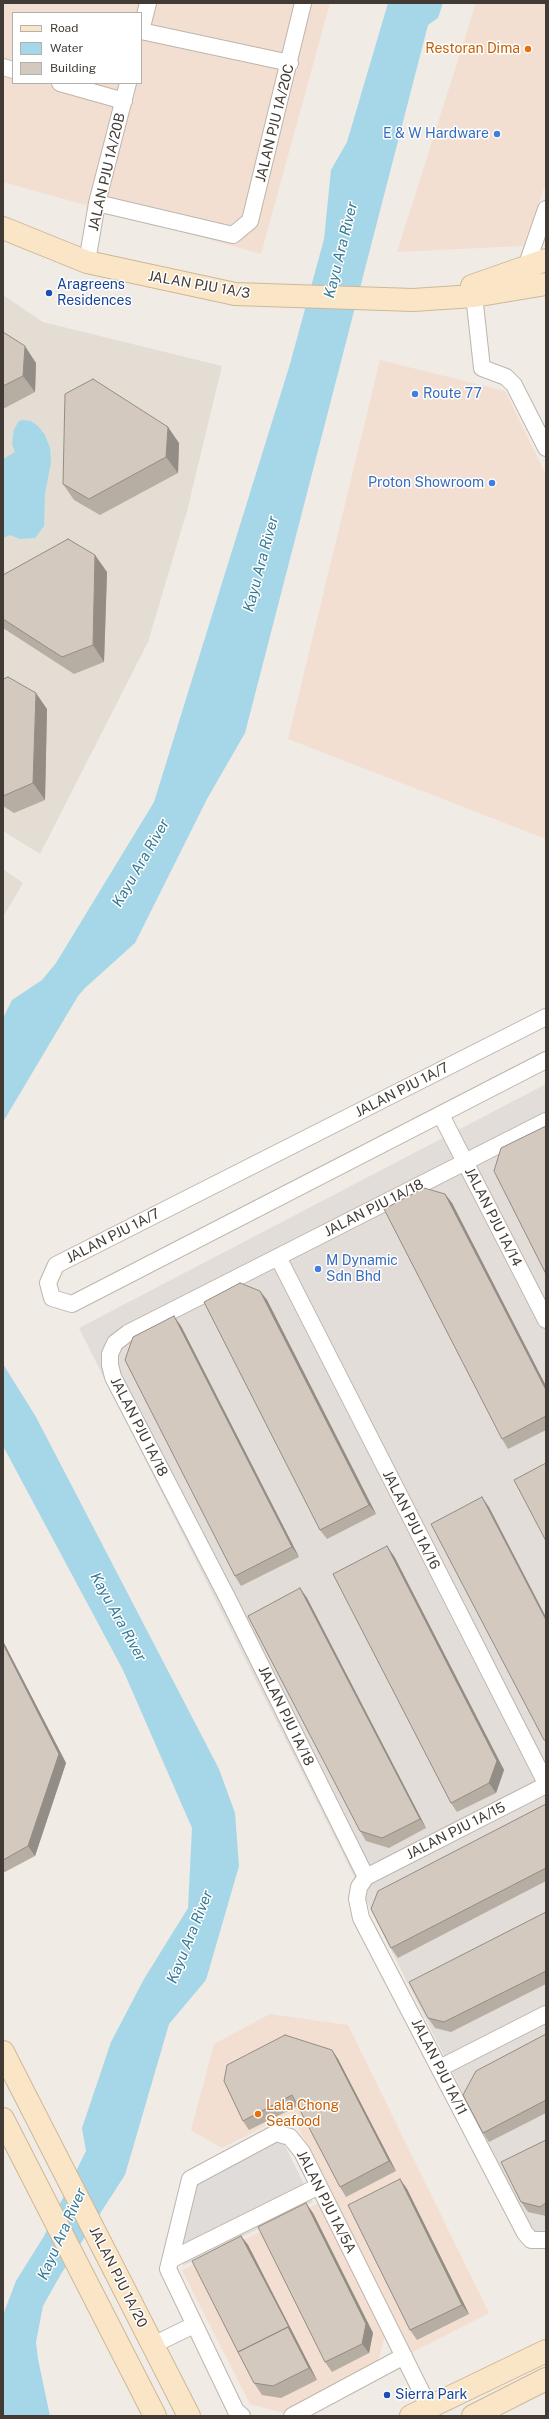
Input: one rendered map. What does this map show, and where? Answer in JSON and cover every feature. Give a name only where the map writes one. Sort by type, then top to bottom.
[{"type":"street","points":[[142,27],[148,3]]},
{"type":"street","name":"JALAN PJU 1A/20C","points":[[97,203],[233,235],[250,221],[290,63],[303,3]]},
{"type":"street","points":[[142,31],[290,63]]},
{"type":"street","points":[[64,84],[124,101]]},
{"type":"street","name":"JALAN PJU 1A/20B","points":[[86,262],[97,203],[128,84]]},
{"type":"street","points":[[526,267],[546,209]]},
{"type":"street","name":"JALAN PJU 1A/3","points":[[3,228],[86,262],[235,294],[413,300],[436,298],[474,291],[546,284]]},
{"type":"street","points":[[546,260],[526,267],[474,291],[482,368],[506,377],[514,385],[546,448]]},
{"type":"street","name":"JALAN PJU 1A/7","points":[[546,1017],[56,1265],[48,1283],[52,1298],[72,1304],[546,1060]]},
{"type":"street","name":"JALAN PJU 1A/14","points":[[441,1115],[546,1320]]},
{"type":"street","name":"JALAN PJU 1A/18","points":[[366,1878],[229,1601],[113,1377],[110,1365],[110,1354],[115,1343],[128,1333],[546,1121]]},
{"type":"street","name":"JALAN PJU 1A/16","points":[[278,1257],[546,1784]]},
{"type":"street","name":"JALAN PJU 1A/15","points":[[366,1878],[546,1784]]},
{"type":"street","name":"JALAN PJU 1A/11","points":[[366,1878],[359,1887],[357,1899],[361,1918],[440,2068],[524,2234],[531,2240],[546,2240]]},
{"type":"street","points":[[440,2068],[546,2014]]},
{"type":"street","name":"JALAN PJU 1A/20","points":[[3,2052],[189,2416]]},
{"type":"street","points":[[3,2119],[156,2416]]},
{"type":"street","name":"JALAN PJU 1A/5A","points":[[242,2416],[236,2411],[168,2269],[190,2179],[267,2137],[276,2134],[290,2137],[302,2152],[404,2356]]},
{"type":"street","points":[[170,2260],[319,2186]]},
{"type":"street","points":[[153,2346],[194,2325]]},
{"type":"street","points":[[292,2416],[404,2356],[420,2411],[546,2351]]},
{"type":"street","points":[[473,2416],[546,2379]]},
{"type":"shaded area","points":[[3,3],[330,3],[261,254],[3,182]]},
{"type":"shaded area","points":[[476,3],[546,3],[546,183],[523,246],[397,252]]},
{"type":"shaded area","points":[[3,295],[43,322],[222,366],[187,511],[148,642],[40,854],[3,831]]},
{"type":"shaded area","points":[[380,360],[505,391],[546,475],[546,839],[288,739]]},
{"type":"shaded area","points":[[3,869],[23,883],[3,917]]},
{"type":"shaded area","points":[[546,1084],[546,2230],[534,2235],[79,1328]]},
{"type":"shaded area","points":[[270,2014],[348,2025],[489,2313],[411,2353],[291,2113],[222,2148],[191,2130],[214,2044]]},
{"type":"shaded area","points":[[271,2141],[284,2144],[313,2202],[183,2266],[182,2232],[197,2180]]},
{"type":"shaded area","name":"Sierra Park","points":[[320,2202],[386,2332],[377,2364],[283,2413],[250,2404],[182,2270]]},
{"type":"water","name":"Kayu Ara River","points":[[388,3],[443,3],[438,18],[428,25],[245,733],[207,799],[135,943],[78,996],[3,1122],[3,1018],[12,1000],[42,980],[56,963],[154,802],[290,364],[324,239],[331,170],[347,142]]},
{"type":"water","points":[[19,421],[31,421],[38,426],[45,435],[50,448],[51,462],[45,493],[44,526],[35,538],[20,539],[10,535],[3,538],[3,459],[15,452],[12,444],[14,429]]},
{"type":"water","name":"Kayu Ara River","points":[[3,1364],[36,1417],[219,1769],[235,1813],[239,1866],[206,1980],[169,2024],[125,2175],[61,2274],[43,2306],[36,2342],[50,2416],[3,2416],[3,2315],[16,2281],[44,2236],[86,2151],[82,2128],[111,2042],[144,1979],[188,1908],[192,1828],[123,1670],[3,1446]]},
{"type":"building","points":[[3,332],[25,346],[23,376],[3,386]]},
{"type":"building","points":[[93,379],[168,427],[166,457],[89,499],[63,484],[65,394]]},
{"type":"building","points":[[68,539],[95,555],[93,645],[62,657],[3,619],[3,575]]},
{"type":"building","points":[[8,677],[36,693],[33,783],[3,796],[3,679]]},
{"type":"building","points":[[546,1126],[546,1274],[494,1171],[501,1148]]},
{"type":"building","points":[[424,1188],[445,1194],[546,1390],[546,1416],[502,1439],[384,1209]]},
{"type":"building","points":[[240,1283],[260,1291],[369,1505],[320,1530],[204,1302]]},
{"type":"building","points":[[174,1316],[292,1547],[235,1576],[125,1360],[133,1337]]},
{"type":"building","points":[[546,1463],[546,1541],[514,1480]]},
{"type":"building","points":[[482,1497],[546,1620],[546,1740],[544,1740],[431,1524]]},
{"type":"building","points":[[387,1546],[497,1761],[489,1783],[451,1803],[333,1574]]},
{"type":"building","points":[[300,1588],[420,1819],[382,1838],[360,1831],[248,1616]]},
{"type":"building","points":[[3,1644],[59,1754],[28,1846],[3,1860]]},
{"type":"building","points":[[546,1804],[546,1868],[391,1948],[371,1909],[378,1891]]},
{"type":"building","points":[[546,1912],[546,1971],[444,2022],[428,2018],[409,1982]]},
{"type":"building","points":[[546,2034],[546,2100],[483,2133],[463,2095],[476,2071]]},
{"type":"building","points":[[285,2035],[332,2050],[389,2161],[340,2187],[292,2095],[243,2121],[224,2081],[227,2065]]},
{"type":"building","points":[[546,2140],[546,2203],[540,2207],[521,2202],[501,2162]]},
{"type":"building","points":[[400,2179],[462,2305],[410,2330],[348,2205]]},
{"type":"building","points":[[306,2203],[366,2324],[362,2344],[325,2362],[258,2227]]},
{"type":"building","points":[[241,2236],[290,2329],[288,2327],[238,2352],[192,2261]]},
{"type":"building","points":[[288,2327],[309,2368],[273,2386],[254,2383],[238,2352]]},
{"type":"place","name":"Restoran Dima","points":[[528,49]]},
{"type":"place","name":"E & W Hardware","points":[[497,134]]},
{"type":"place","name":"Aragreens Residences","points":[[49,293]]},
{"type":"place","name":"Route 77","points":[[415,394]]},
{"type":"place","name":"Proton Showroom","points":[[492,483]]},
{"type":"place","name":"M Dynamic Sdn Bhd","points":[[318,1269]]},
{"type":"place","name":"Lala Chong Seafood","points":[[258,2114]]},
{"type":"place","name":"Sierra Park","points":[[387,2395]]}]
